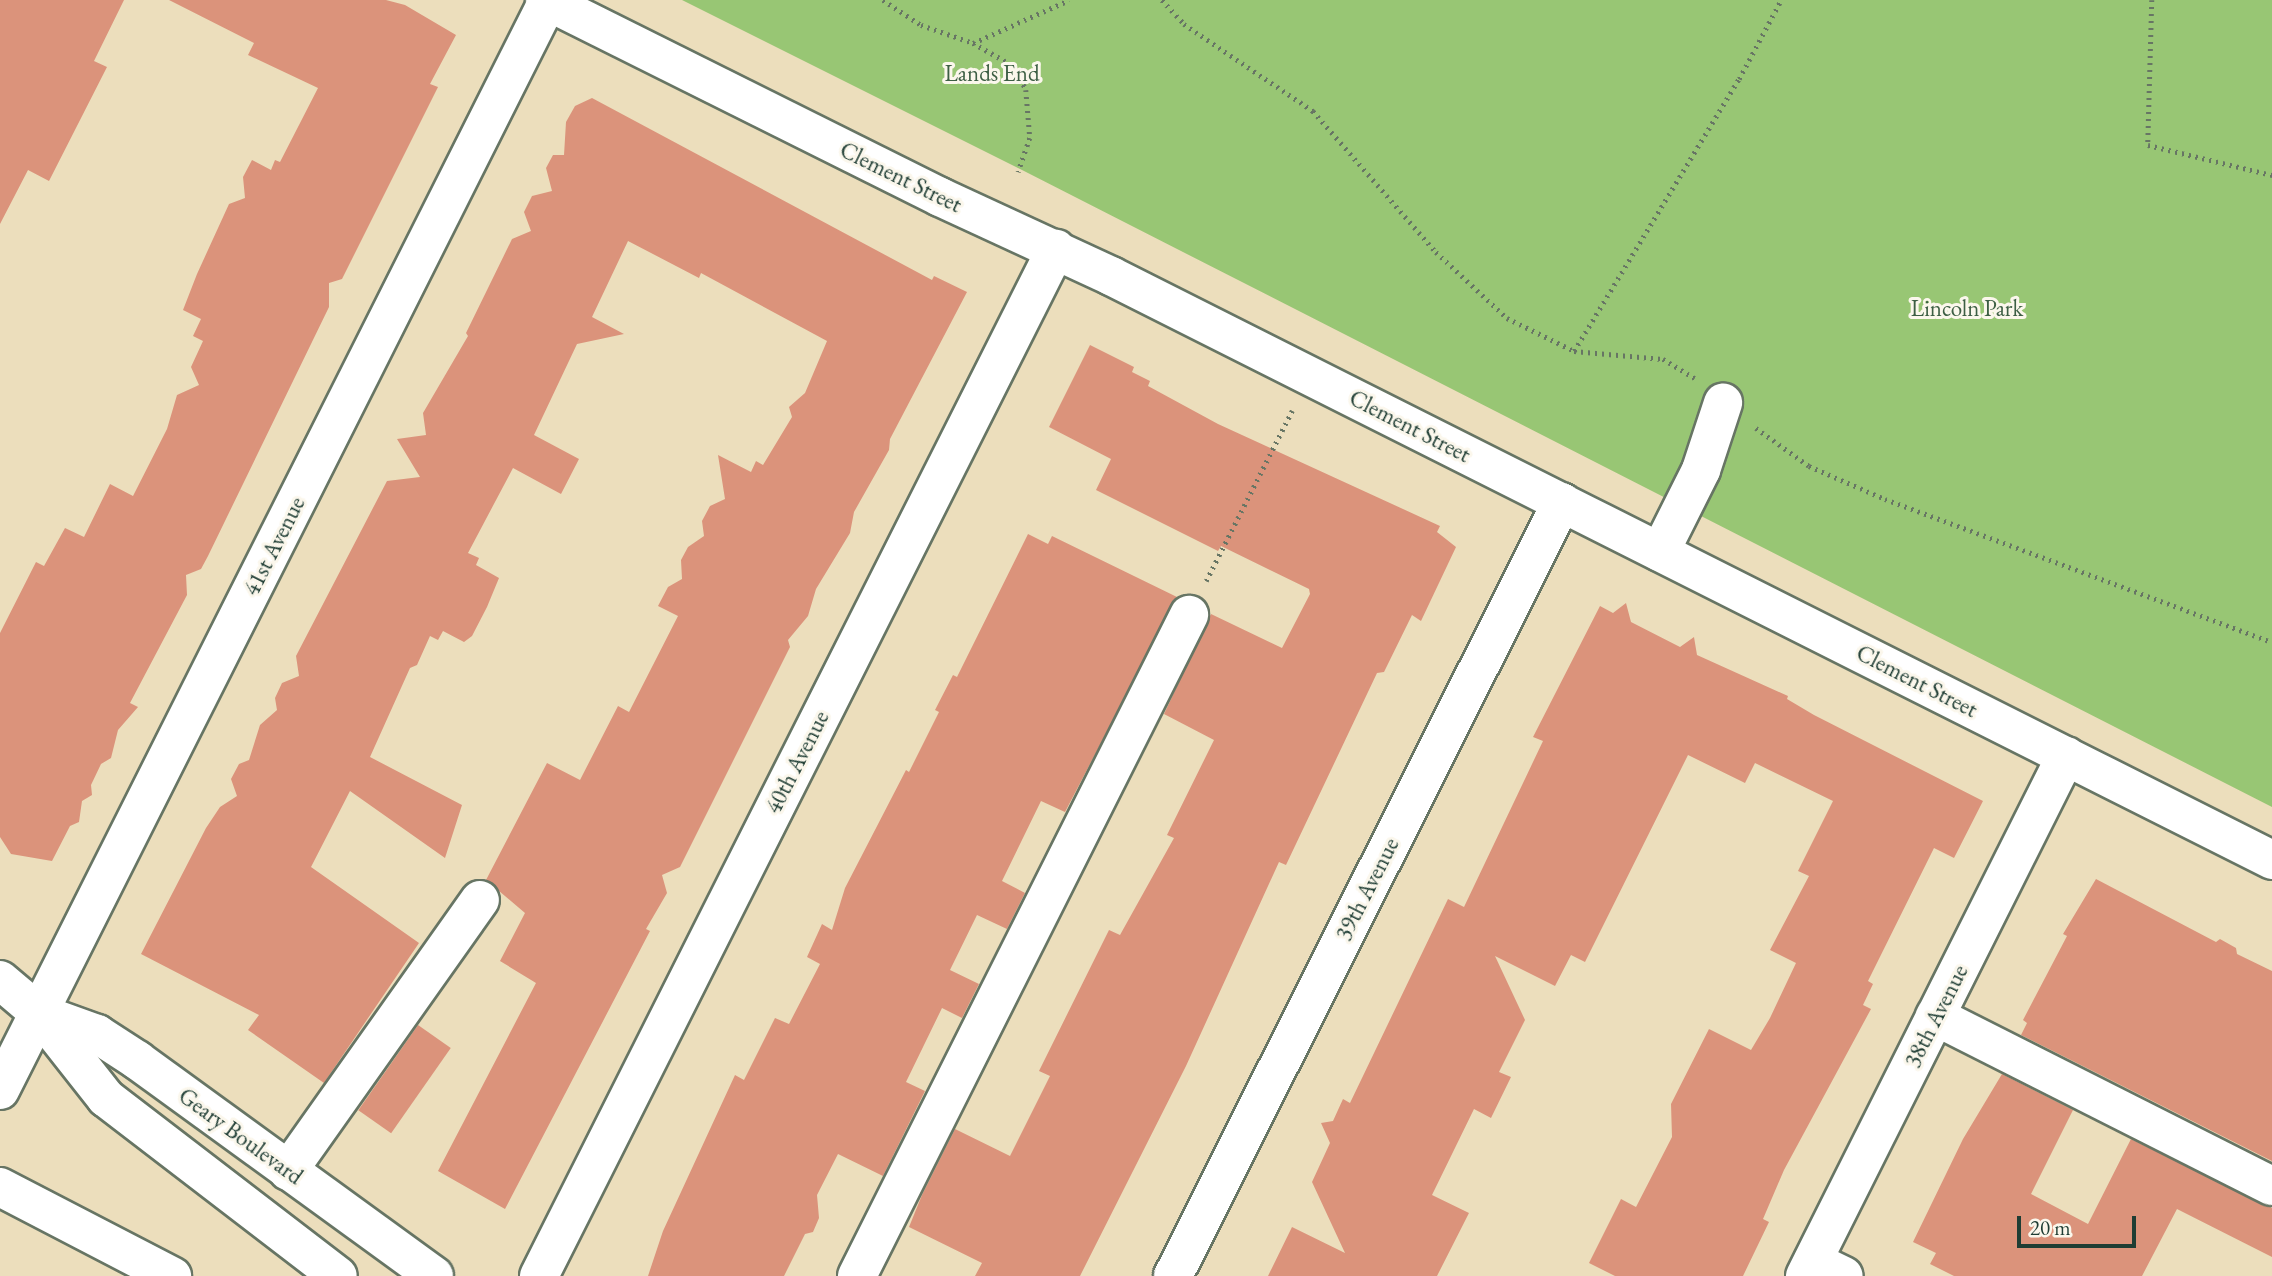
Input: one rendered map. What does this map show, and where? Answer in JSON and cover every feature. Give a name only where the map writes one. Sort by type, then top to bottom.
[{"type":"street","name":"Clement Street","points":[[546,1],[929,192],[1056,249],[2272,860]]},
{"type":"street","name":"41st Avenue","points":[[0,1090],[546,1]]},
{"type":"street","name":"40th Avenue","points":[[539,1276],[1056,249]]},
{"type":"street","points":[[1660,552],[1701,470],[1723,402]]},
{"type":"street","name":"39th Avenue","points":[[1173,1276],[1562,502]]},
{"type":"street","points":[[857,1276],[1189,615]]},
{"type":"street","name":"38th Avenue","points":[[1820,1271],[1936,1016],[2066,756]]},
{"type":"street","points":[[289,1171],[480,900]]},
{"type":"street","name":"Geary Boulevard","points":[[0,980],[39,1013],[106,1098],[338,1276]]},
{"type":"street","name":"Geary Boulevard","points":[[39,1013],[97,1034],[434,1276]]},
{"type":"street","points":[[1936,1016],[2272,1186]]},
{"type":"street","points":[[0,1187],[172,1276]]},
{"type":"path","points":[[883,0],[921,25],[972,43],[1014,66],[1026,90],[1030,138],[1018,172]]},
{"type":"path","points":[[972,43],[1069,0]]},
{"type":"path","points":[[1162,0],[1184,24],[1313,111],[1471,288],[1507,317],[1574,351],[1663,359],[1683,369],[1809,466],[1885,499],[2272,642]]},
{"type":"path","points":[[1574,351],[1739,79],[1781,0]]},
{"type":"path","points":[[2152,0],[2148,145],[2272,176]]},
{"type":"path","points":[[1189,615],[1310,376]]},
{"type":"green space","name":"Lincoln Park","points":[[682,0],[2272,0],[2272,807],[1026,172]]},
{"type":"building","points":[[0,0],[124,0],[94,61],[107,67],[49,181],[28,170],[0,224]]},
{"type":"building","points":[[169,0],[386,0],[405,5],[456,35],[430,84],[438,87],[342,279],[329,283],[329,307],[208,556],[201,569],[186,575],[187,595],[130,703],[138,707],[118,730],[111,758],[101,764],[91,785],[92,795],[82,801],[79,822],[70,826],[52,861],[11,854],[0,837],[0,633],[36,562],[44,566],[65,528],[84,537],[110,484],[133,496],[167,429],[177,395],[199,385],[191,367],[203,341],[193,336],[201,319],[183,310],[197,274],[229,204],[245,198],[243,177],[252,160],[271,170],[275,160],[280,162],[318,88],[248,55],[254,43]]},
{"type":"building","points":[[592,98],[932,280],[934,276],[967,292],[890,439],[889,450],[854,512],[850,533],[816,589],[808,616],[788,640],[790,647],[680,867],[662,875],[667,893],[646,929],[650,931],[505,1209],[438,1171],[536,983],[500,961],[525,913],[486,880],[547,763],[580,780],[618,706],[629,712],[678,616],[658,606],[668,587],[682,579],[681,560],[688,547],[704,536],[702,521],[710,506],[725,499],[718,455],[751,472],[756,461],[763,465],[792,417],[789,407],[805,393],[827,341],[701,273],[699,278],[628,241],[592,317],[624,334],[577,344],[534,435],[579,459],[561,494],[513,468],[468,553],[479,558],[476,565],[499,578],[487,607],[472,636],[464,642],[443,631],[438,640],[430,636],[417,665],[410,668],[370,757],[462,805],[445,858],[350,791],[311,867],[419,943],[324,1083],[248,1030],[259,1015],[141,954],[206,828],[220,807],[237,796],[231,779],[239,764],[249,760],[260,725],[277,710],[275,698],[282,683],[299,676],[296,656],[387,481],[420,477],[397,439],[426,435],[423,413],[468,336],[466,333],[512,239],[531,231],[524,212],[532,196],[552,191],[546,168],[553,155],[564,155],[566,122],[575,106]]},
{"type":"building","points":[[1090,345],[1134,367],[1132,372],[1150,381],[1148,386],[1218,424],[1440,526],[1437,532],[1456,547],[1421,621],[1412,615],[1384,672],[1377,673],[1286,865],[1279,862],[1186,1066],[1080,1276],[975,1276],[982,1263],[909,1227],[922,1195],[955,1129],[1010,1156],[1050,1076],[1039,1071],[1109,930],[1120,935],[1174,838],[1167,835],[1214,740],[1164,714],[1211,614],[1282,648],[1310,594],[1309,589],[1221,546],[1218,551],[1096,490],[1111,459],[1049,427]]},
{"type":"building","points":[[1028,534],[1048,544],[1052,536],[1177,597],[1065,812],[1041,801],[1002,881],[1025,893],[1007,929],[977,915],[950,970],[979,984],[962,1018],[942,1008],[906,1082],[925,1091],[883,1176],[838,1154],[817,1195],[819,1218],[813,1232],[805,1234],[784,1276],[648,1276],[663,1231],[735,1075],[744,1080],[775,1018],[789,1024],[820,964],[807,957],[822,924],[832,930],[845,888],[906,770],[909,772],[939,712],[935,710],[953,675],[957,677]]},
{"type":"building","points":[[1626,603],[1631,622],[1680,647],[1694,637],[1697,655],[1788,696],[1787,699],[1814,715],[1983,801],[1954,858],[1934,848],[1868,981],[1873,984],[1863,1005],[1871,1009],[1784,1170],[1763,1219],[1769,1222],[1743,1276],[1615,1276],[1589,1263],[1621,1199],[1636,1207],[1672,1137],[1671,1104],[1709,1029],[1751,1050],[1770,1018],[1796,963],[1770,950],[1809,876],[1798,871],[1833,801],[1755,763],[1745,783],[1688,755],[1585,962],[1571,955],[1555,986],[1495,956],[1525,1020],[1499,1072],[1511,1077],[1491,1118],[1474,1109],[1432,1195],[1469,1213],[1437,1276],[1268,1276],[1292,1227],[1345,1253],[1312,1182],[1330,1143],[1321,1123],[1333,1121],[1343,1099],[1350,1103],[1448,899],[1464,907],[1543,741],[1533,737],[1600,606],[1613,613]]},
{"type":"building","points":[[2096,879],[2216,942],[2220,939],[2236,948],[2237,954],[2272,971],[2272,1161],[2021,1035],[2027,1023],[2023,1020],[2067,936],[2063,934]]},
{"type":"building","points":[[418,1025],[451,1048],[391,1133],[358,1110]]},
{"type":"building","points":[[2002,1074],[2073,1110],[2031,1194],[2088,1224],[2131,1139],[2272,1208],[2272,1257],[2177,1209],[2142,1276],[1954,1276],[1930,1264],[1936,1253],[1913,1242],[1963,1139]]},
{"type":"park label","name":"Lands End","points":[[992,73]]}]
